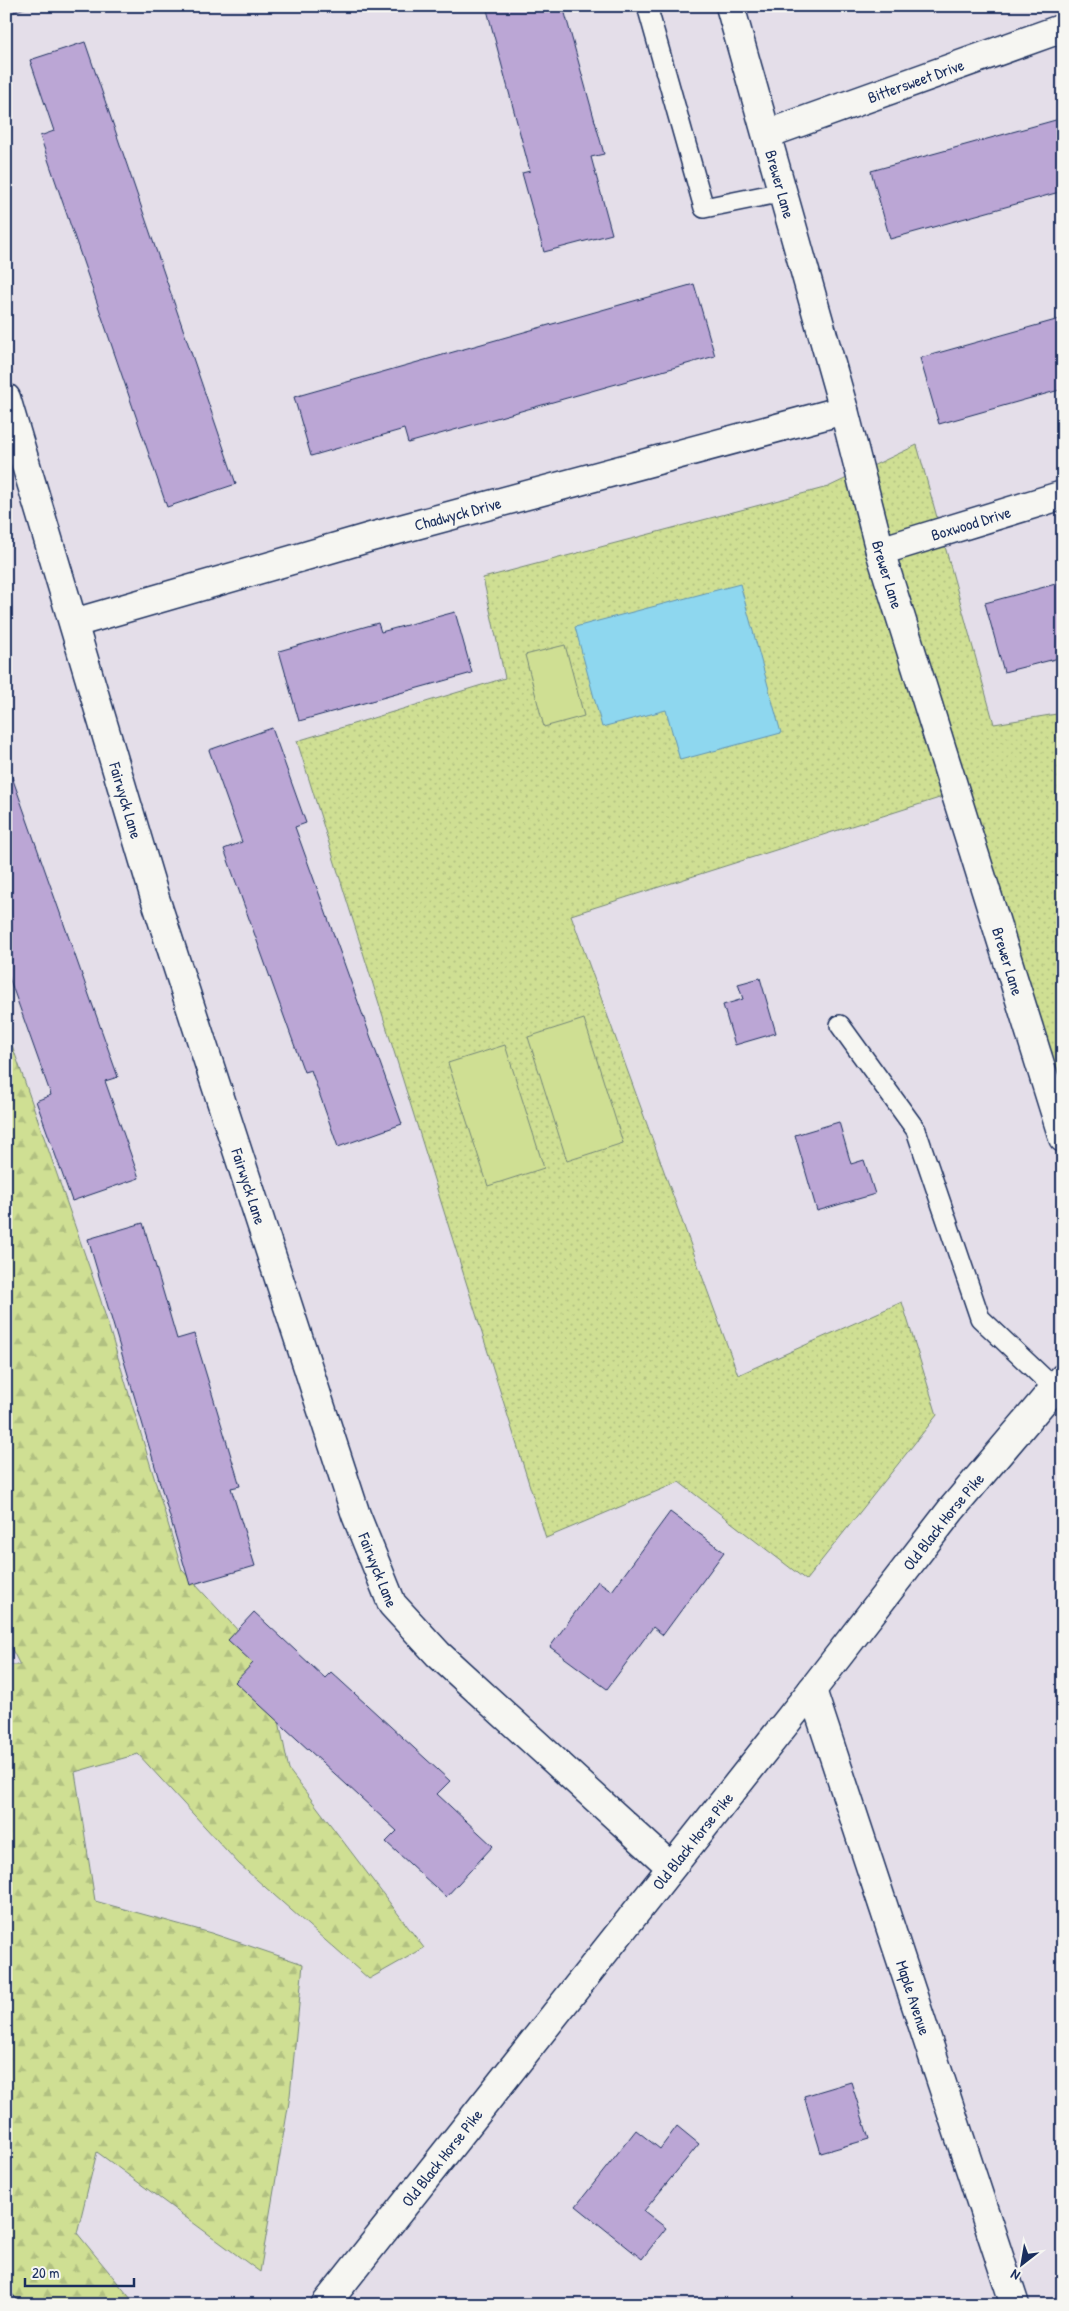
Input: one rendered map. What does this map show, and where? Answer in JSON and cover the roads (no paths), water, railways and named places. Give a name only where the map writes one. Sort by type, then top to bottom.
[{"type":"street","name":"Brewer Lane","points":[[730,6],[844,410],[880,551],[1063,1138]]},
{"type":"street","name":"Bittersweet Drive","points":[[767,134],[1063,28]]},
{"type":"street","name":"Fairwyck Lane","points":[[6,398],[154,898],[356,1515],[392,1604],[438,1654],[671,1867]]},
{"type":"street","name":"Chadwyck Drive","points":[[74,623],[371,537],[844,410]]},
{"type":"street","name":"Boxwood Drive","points":[[880,551],[1063,495]]},
{"type":"street","name":"Old Black Horse Pike","points":[[326,2305],[812,1690],[951,1510],[1058,1383]]},
{"type":"street","name":"Maple Avenue","points":[[812,1690],[1015,2305]]},
{"type":"lane","points":[[647,6],[704,208],[783,192]]},
{"type":"lane","points":[[840,1025],[916,1130],[980,1318],[1058,1383]]},
{"type":"water","points":[[740,584],[781,733],[680,760],[666,710],[602,727],[575,627]]}]
